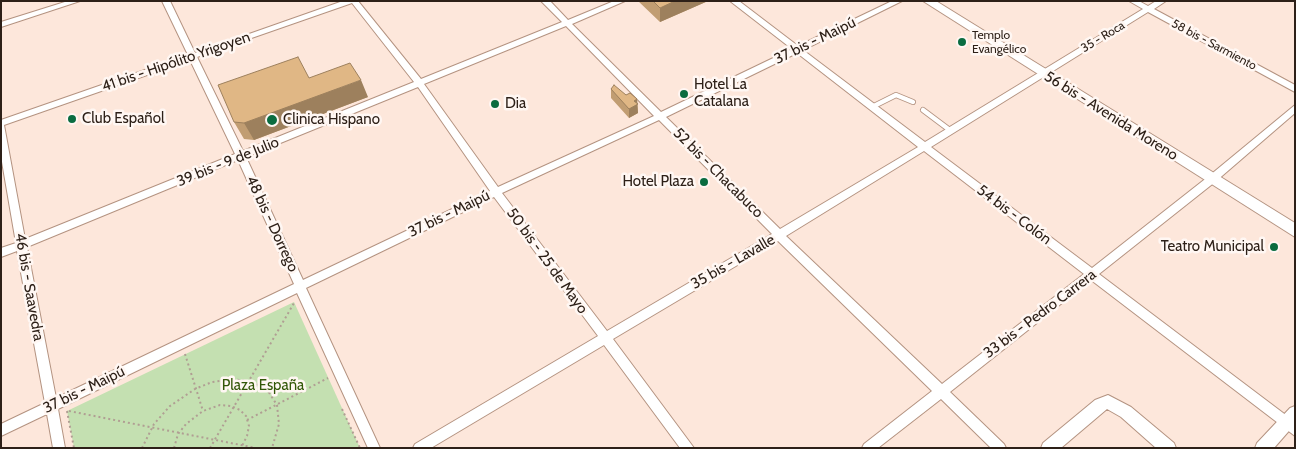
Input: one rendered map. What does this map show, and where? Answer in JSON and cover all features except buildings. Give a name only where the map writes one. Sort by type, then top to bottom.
[{"type":"main road","name":"56 bis - Avenida Moreno","points":[[928,1],[1048,71],[1216,175],[1295,219]]},
{"type":"main road","name":"56 bis - Avenida Moreno","points":[[943,1],[1048,71]]},
{"type":"main road","name":"56 bis - Avenida Moreno","points":[[1216,175],[1295,231]]},
{"type":"street","points":[[1,24],[76,1]]},
{"type":"street","name":"48 bis - Dorrego","points":[[166,1],[241,157],[374,448]]},
{"type":"street","name":"41 bis - Hipólito Yrigoyen","points":[[1,125],[191,56],[352,1]]},
{"type":"street","name":"50 bis - 25 de Mayo","points":[[352,1],[420,84],[603,338],[688,448]]},
{"type":"street","name":"52 bis - Chacabuco","points":[[545,1],[779,235],[942,389],[1000,448]]},
{"type":"street","name":"39 bis - 9 de Julio","points":[[1,253],[241,157],[620,1]]},
{"type":"street","name":"54 bis - Colón","points":[[734,1],[1092,274],[1292,422]]},
{"type":"street","name":"37 bis - Maipú","points":[[1,430],[898,1]]},
{"type":"street","name":"58 bis - Sarmiento","points":[[1133,1],[1295,89]]},
{"type":"street","name":"35 - Roca","points":[[1048,71],[1162,1]]},
{"type":"street","name":"35 bis - Lavalle","points":[[419,448],[779,235],[1048,71]]},
{"type":"street","name":"33 bis - Pedro Carrera","points":[[868,448],[1092,274],[1216,175],[1295,108]]},
{"type":"street","name":"46 bis - Saavedra","points":[[1,125],[58,448]]},
{"type":"street","points":[[1049,448],[1100,405],[1108,402],[1126,412],[1168,448]]},
{"type":"street","points":[[1263,448],[1292,422]]},
{"type":"lane","points":[[872,107],[896,95],[904,96],[913,102]]},
{"type":"lane","points":[[923,110],[951,130]]},
{"type":"path","points":[[286,306],[294,302]]},
{"type":"path","points":[[294,302],[298,310]]},
{"type":"path","points":[[210,448],[294,302]]},
{"type":"path","points":[[182,355],[185,353],[203,411]]},
{"type":"path","points":[[247,420],[329,380],[325,370]]},
{"type":"path","points":[[142,448],[152,427],[170,406],[196,389],[212,382],[233,378],[248,381],[268,391],[277,404],[279,424],[272,448]]},
{"type":"path","points":[[174,448],[186,424],[203,411],[220,405],[240,410],[247,420],[249,426],[242,446]]},
{"type":"path","points":[[67,411],[76,406]]},
{"type":"path","points":[[341,406],[360,448]]},
{"type":"path","points":[[67,411],[256,448]]},
{"type":"path","points":[[67,411],[74,448]]},
{"type":"green space","name":"Plaza España","points":[[294,302],[360,448],[74,448],[67,411]]},
{"type":"place","name":"Templo Evangélico","points":[[962,42]]},
{"type":"place","name":"Hotel La Catalana","points":[[684,94]]},
{"type":"place","name":"Dia","points":[[495,104]]},
{"type":"place","name":"Club Español","points":[[72,119]]},
{"type":"place","name":"Clinica Hispano","points":[[272,120]]},
{"type":"place","name":"Hotel Plaza","points":[[704,182]]},
{"type":"place","name":"Teatro Municipal","points":[[1274,247]]}]
